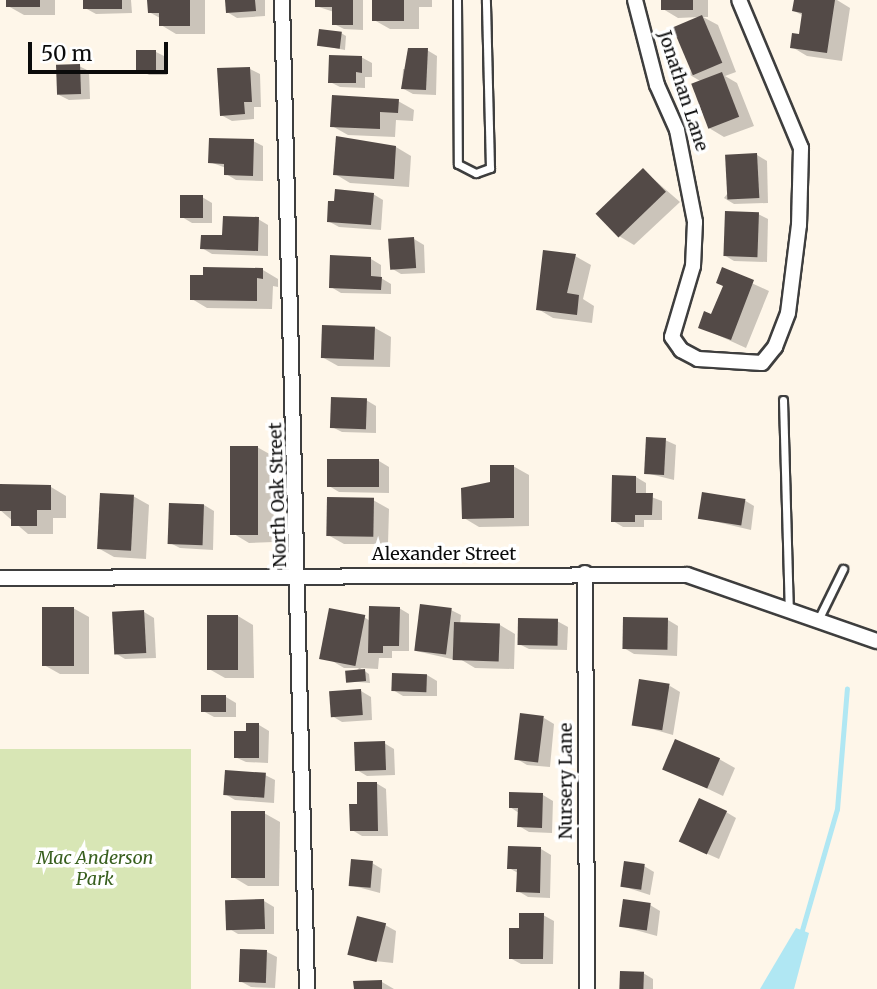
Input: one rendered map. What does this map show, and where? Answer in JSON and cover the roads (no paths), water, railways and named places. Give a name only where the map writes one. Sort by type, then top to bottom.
[{"type":"street","name":"North Oak Street","points":[[282,0],[299,573],[307,989]]},
{"type":"street","name":"Jonathan Lane","points":[[635,0],[657,85],[677,130],[695,222],[693,266],[672,337],[681,351],[698,359],[762,363],[775,347],[788,313],[799,225],[801,148],[739,0]]},
{"type":"street","name":"Alexander Street","points":[[0,578],[299,573],[687,575],[877,641]]},
{"type":"street","name":"Nursery Lane","points":[[585,573],[587,989]]},
{"type":"lane","points":[[457,0],[458,164],[476,173],[490,168],[486,0]]},
{"type":"lane","points":[[783,400],[789,611]]},
{"type":"lane","points":[[818,621],[843,569]]},
{"type":"water","points":[[796,928],[809,933],[794,989],[760,989]]},
{"type":"waterway","points":[[800,937],[837,809],[847,688]]},
{"type":"park label","name":"Mac Anderson Park","points":[[95,869]]}]
